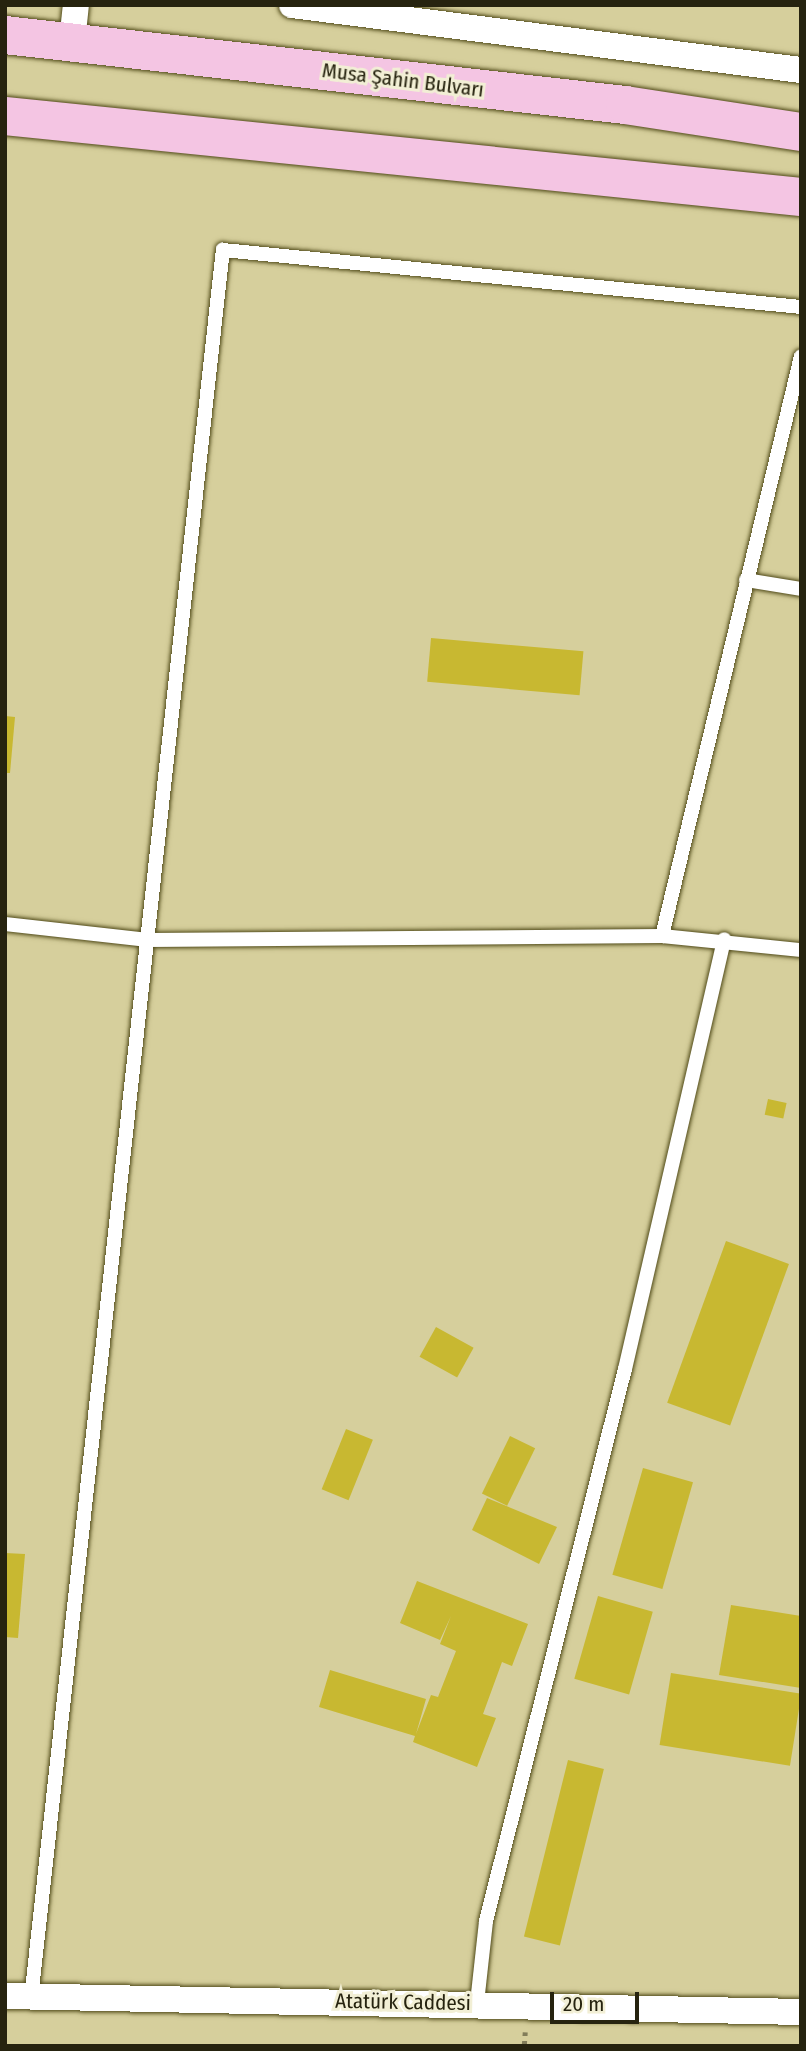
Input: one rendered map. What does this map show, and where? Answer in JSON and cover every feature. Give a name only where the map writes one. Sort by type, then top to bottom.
[{"type":"main road","name":"Musa Şahin Bulvarı","points":[[5,35],[74,23],[801,132]]},
{"type":"main road","points":[[5,116],[801,197]]},
{"type":"street","points":[[292,5],[801,70]]},
{"type":"street","name":"Atatürk Caddesi","points":[[18,1998],[477,2003],[801,2012]]},
{"type":"lane","points":[[18,1998],[148,940],[223,250],[801,307]]},
{"type":"lane","points":[[662,936],[801,356]]},
{"type":"lane","points":[[746,580],[801,589]]},
{"type":"lane","points":[[5,924],[148,940],[662,936],[724,939],[801,950]]},
{"type":"lane","points":[[477,2003],[486,1922],[625,1368],[724,939]]},
{"type":"building","points":[[431,638],[583,651],[580,695],[427,682]]},
{"type":"building","points":[[5,716],[15,717],[10,773],[5,773]]},
{"type":"building","points":[[768,1099],[787,1103],[783,1119],[765,1115]]},
{"type":"building","points":[[726,1241],[789,1264],[730,1426],[667,1403]]},
{"type":"building","points":[[436,1327],[474,1348],[457,1378],[420,1357]]},
{"type":"building","points":[[346,1429],[373,1440],[349,1500],[322,1489]]},
{"type":"building","points":[[510,1436],[535,1448],[507,1506],[482,1494]]},
{"type":"building","points":[[643,1468],[693,1482],[662,1589],[612,1575]]},
{"type":"building","points":[[487,1498],[557,1527],[539,1564],[472,1530]]},
{"type":"building","points":[[5,1553],[25,1554],[18,1638],[5,1637]]},
{"type":"building","points":[[417,1581],[528,1624],[512,1666],[502,1662],[483,1714],[496,1718],[477,1767],[413,1742],[415,1736],[319,1707],[330,1670],[426,1699],[416,1734],[431,1695],[438,1697],[456,1651],[440,1644],[451,1616],[440,1640],[400,1623]]},
{"type":"building","points":[[598,1596],[653,1612],[629,1694],[574,1679]]},
{"type":"building","points":[[731,1605],[801,1616],[801,1688],[719,1675]]},
{"type":"building","points":[[671,1673],[801,1694],[790,1766],[660,1745]]},
{"type":"building","points":[[568,1760],[604,1769],[560,1946],[524,1937]]}]
